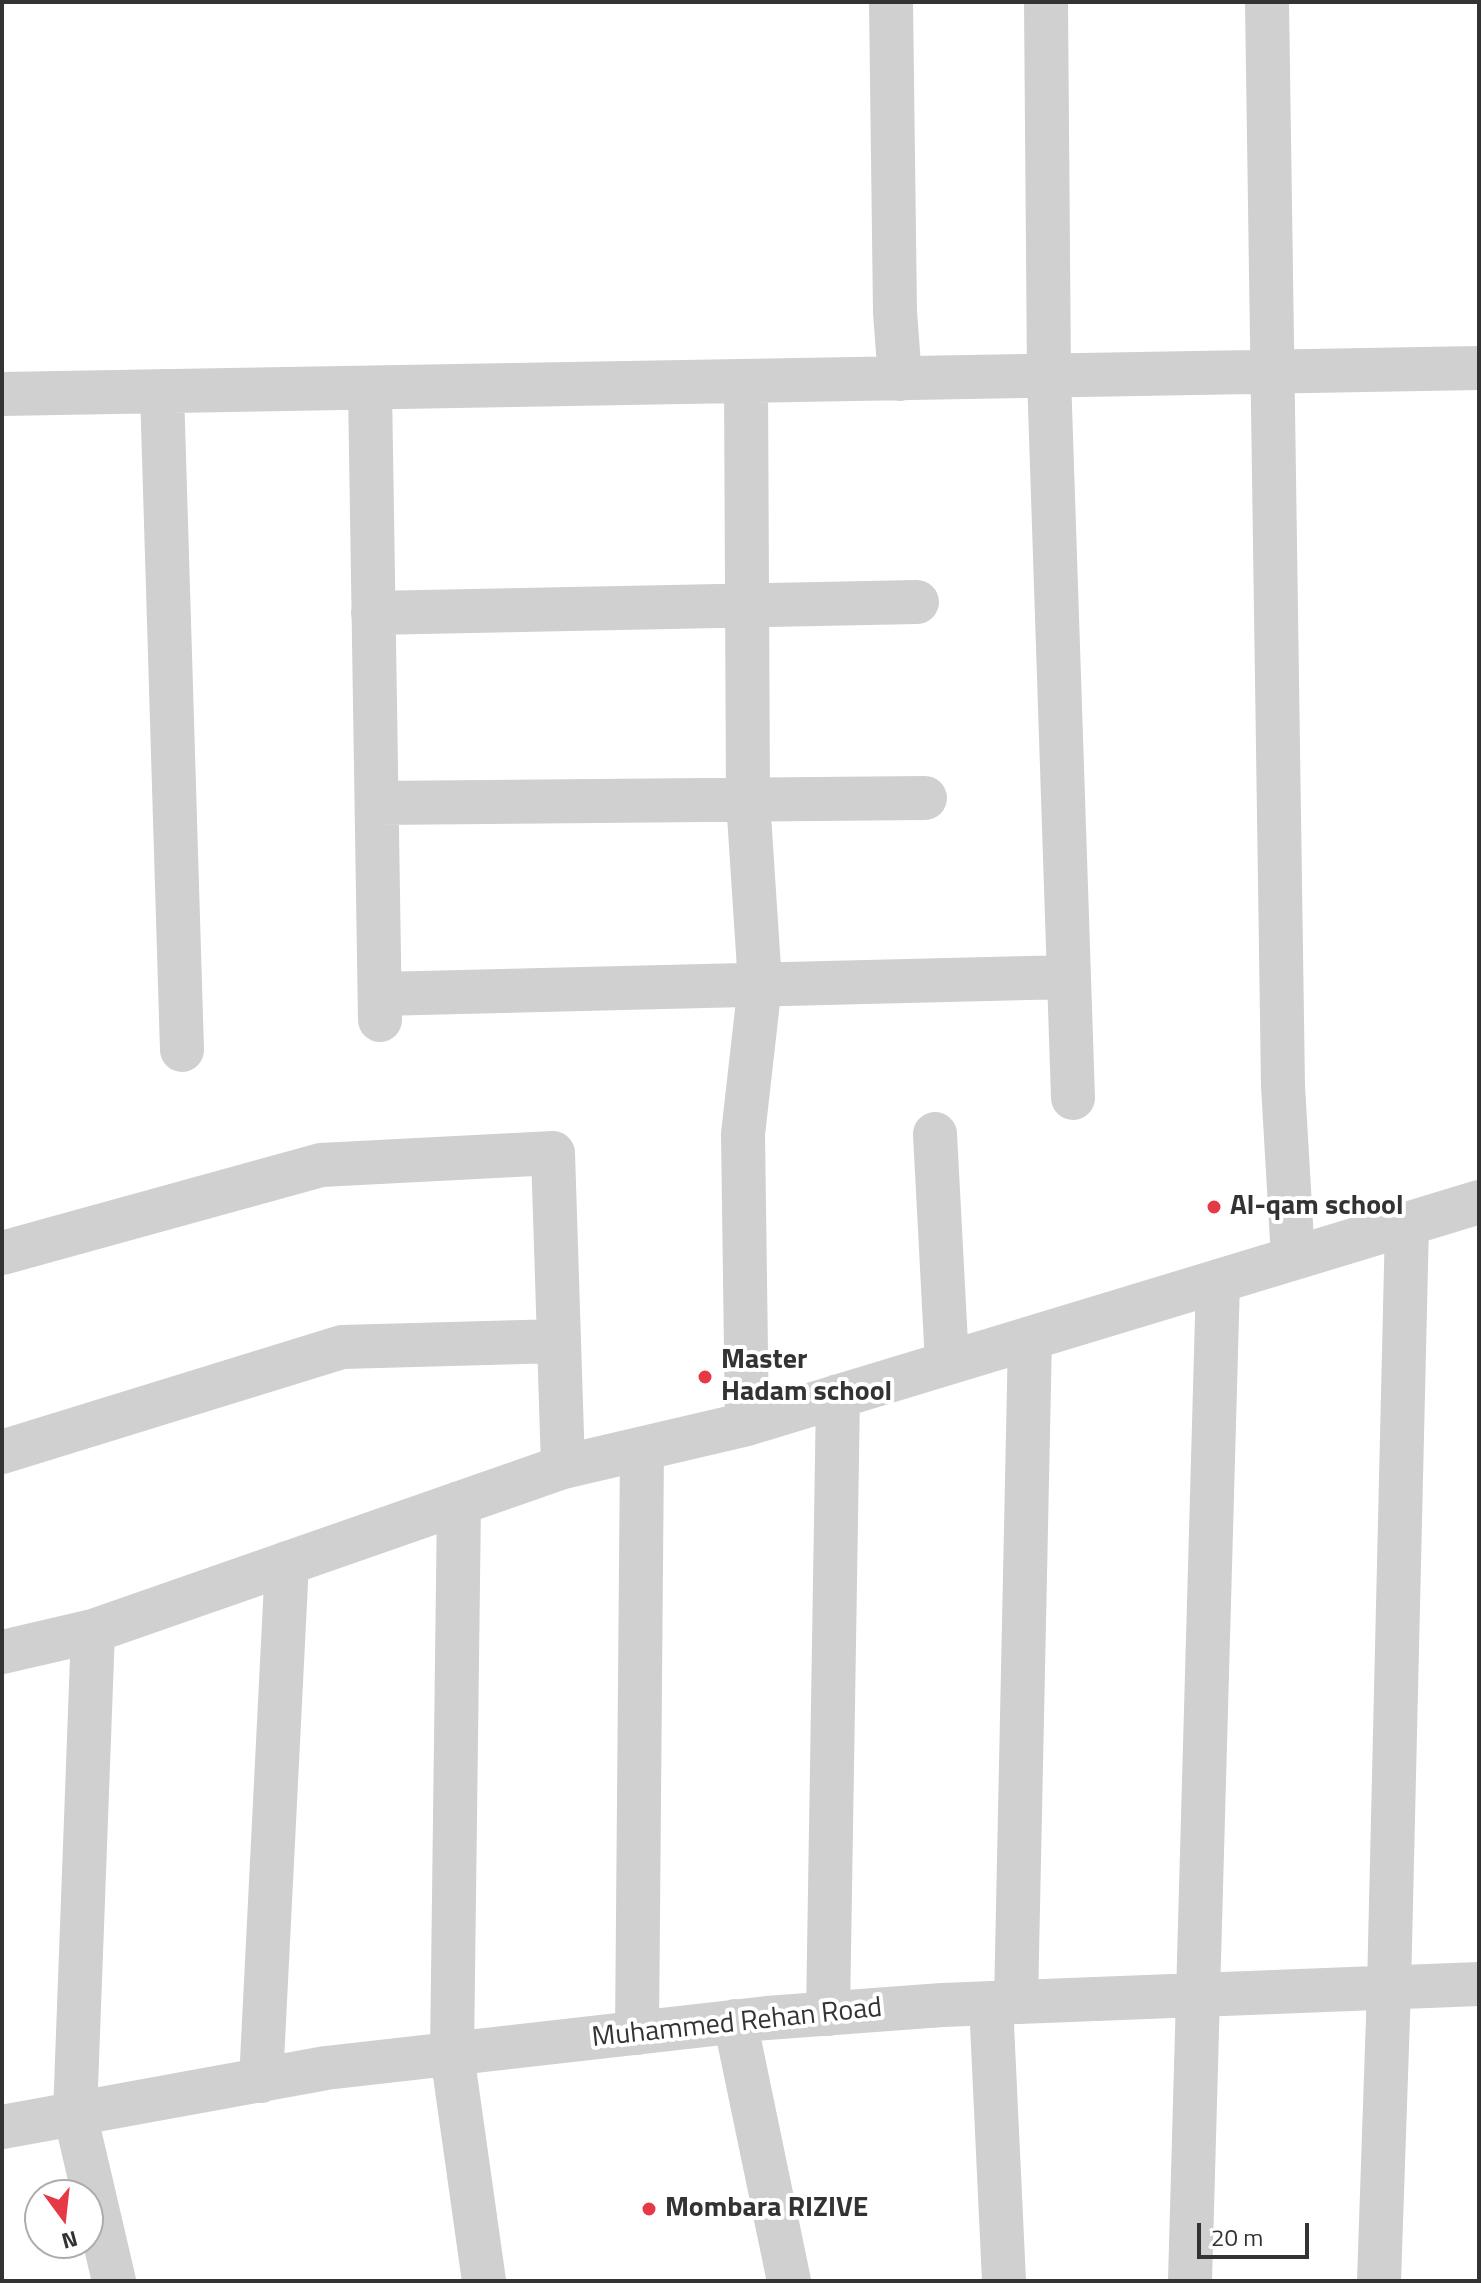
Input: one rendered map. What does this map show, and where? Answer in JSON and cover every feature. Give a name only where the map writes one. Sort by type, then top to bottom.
[{"type":"street","points":[[891,2],[895,312],[900,379]]},
{"type":"street","points":[[1046,2],[1049,376],[1073,1098]]},
{"type":"street","points":[[1267,2],[1283,1086],[1293,1258]]},
{"type":"street","points":[[2,394],[1479,368]]},
{"type":"street","points":[[746,381],[748,800],[760,984],[743,1134],[747,1424]]},
{"type":"street","points":[[370,388],[380,1007],[760,984],[1069,977]]},
{"type":"street","points":[[162,391],[182,1050]]},
{"type":"street","points":[[373,613],[917,602]]},
{"type":"street","points":[[377,803],[925,798]]},
{"type":"street","points":[[935,1134],[947,1363]]},
{"type":"street","points":[[2,1253],[321,1165],[553,1153],[563,1467]]},
{"type":"street","points":[[2,1652],[93,1631],[563,1467],[747,1424],[1479,1202]]},
{"type":"street","points":[[1379,2281],[1407,1224]]},
{"type":"street","points":[[1190,2281],[1218,1281]]},
{"type":"street","points":[[1004,2281],[1004,2003],[1030,1338]]},
{"type":"street","points":[[2,1452],[342,1347],[559,1341]]},
{"type":"street","points":[[828,2014],[838,1396]]},
{"type":"street","points":[[637,2033],[642,1449]]},
{"type":"street","points":[[459,1503],[452,2054],[484,2281]]},
{"type":"street","points":[[261,2081],[287,1563]]},
{"type":"street","points":[[93,1631],[75,2114],[114,2281]]},
{"type":"street","name":"Muhammed Rehan Road","points":[[2,2127],[326,2068],[735,2021],[1004,2003],[1479,1984]]},
{"type":"street","points":[[735,2021],[789,2281]]},
{"type":"place","name":"Al-qam school","points":[[1214,1207]]},
{"type":"place","name":"Master Hadam school","points":[[705,1377]]},
{"type":"place","name":"Mombara RIZIVE","points":[[649,2209]]}]
